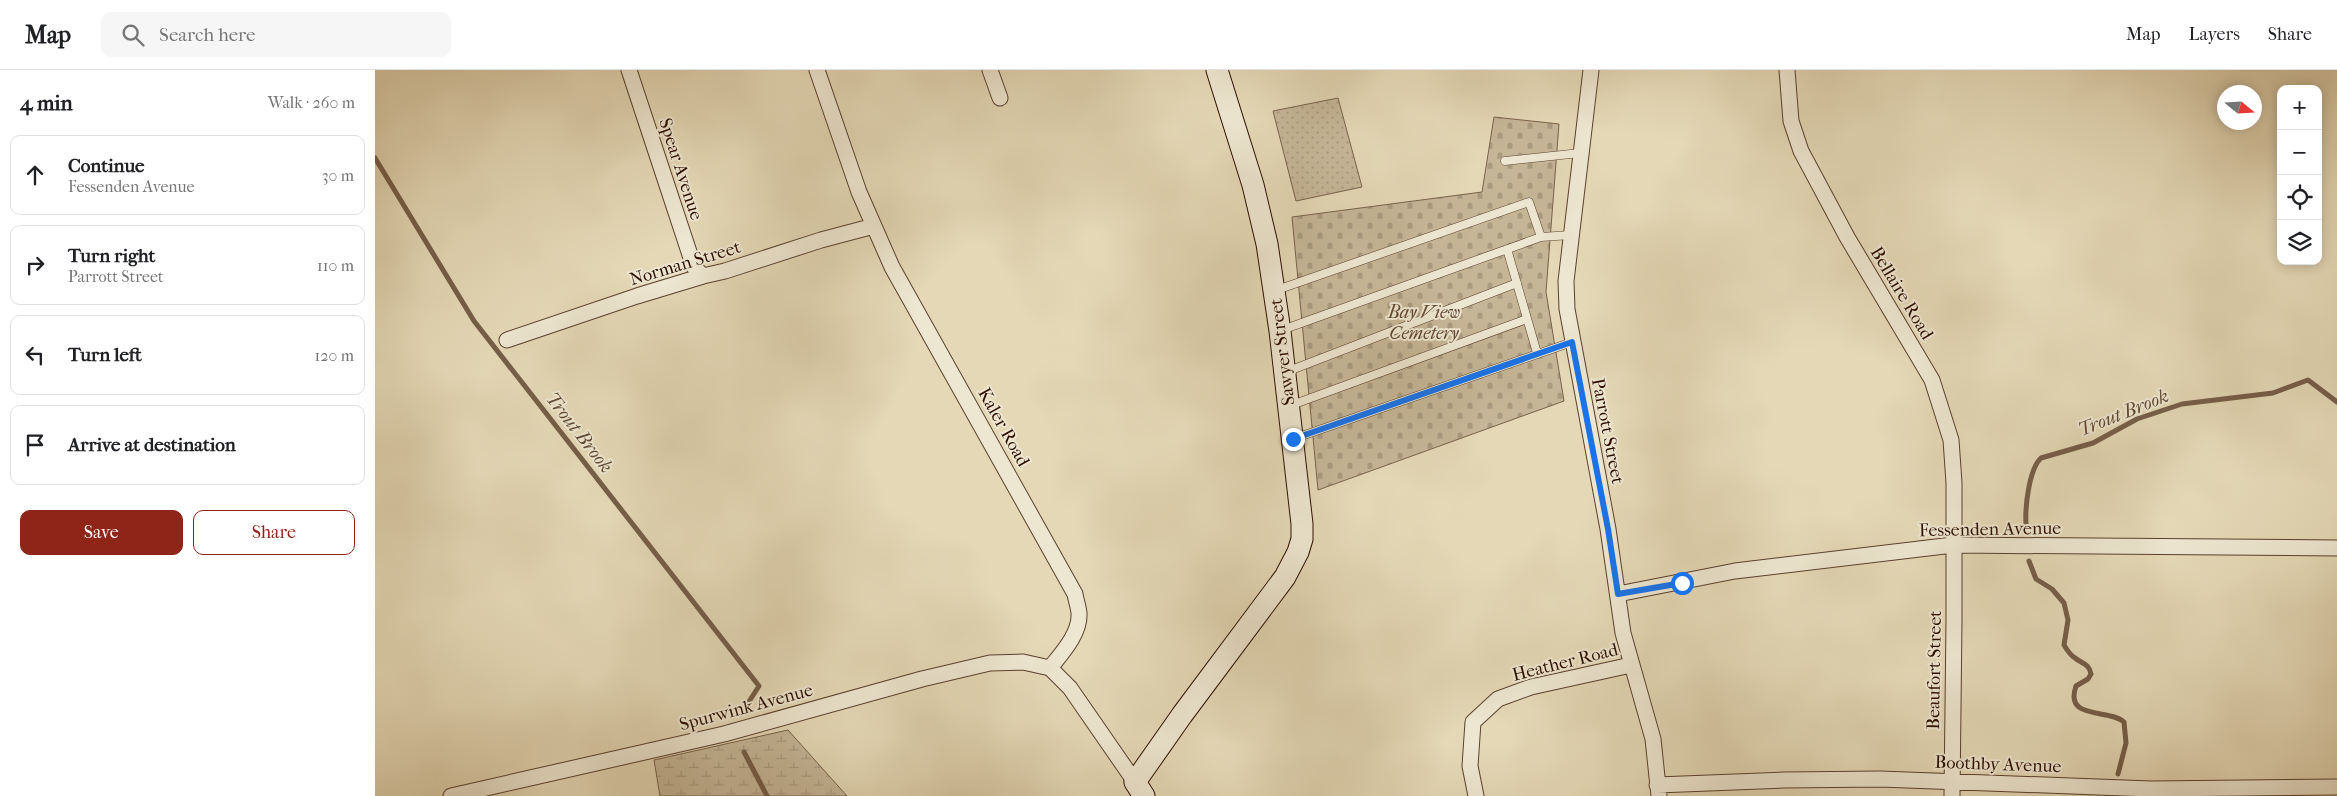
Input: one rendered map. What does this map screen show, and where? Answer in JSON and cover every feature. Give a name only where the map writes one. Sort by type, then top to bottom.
[{"type":"street","name":"Spear Avenue","points":[[629,70],[694,267],[703,276]]},
{"type":"street","name":"Kaler Road","points":[[817,70],[859,192],[892,267],[1075,594],[1079,616],[1075,632],[1050,668]]},
{"type":"street","points":[[990,70],[1000,98]]},
{"type":"street","name":"Sawyer Street","points":[[1139,789],[1182,715],[1261,612],[1293,565],[1301,538],[1302,524],[1293,439],[1275,291],[1267,244],[1253,185],[1217,70]]},
{"type":"street","name":"Parrott Street","points":[[1591,70],[1565,281],[1567,309],[1608,529],[1623,633],[1653,739],[1658,790]]},
{"type":"street","name":"Bellaire Road","points":[[1787,70],[1791,121],[1801,151],[1847,238],[1931,380],[1951,440],[1954,483],[1953,545]]},
{"type":"street","name":"Norman Street","points":[[507,340],[703,276],[874,226]]},
{"type":"street","name":"Fessenden Avenue","points":[[1618,594],[1735,571],[1953,545],[2337,548]]},
{"type":"street","name":"Beaufort Street","points":[[1952,789],[1955,620],[1953,545]]},
{"type":"street","name":"Spurwink Avenue","points":[[451,796],[716,736],[922,679],[991,663],[1023,662],[1050,668]]},
{"type":"street","name":"Heather Road","points":[[1476,796],[1470,766],[1473,722],[1498,699],[1531,687],[1631,665]]},
{"type":"street","points":[[1050,668],[1070,688],[1139,789]]},
{"type":"street","name":"Boothby Avenue","points":[[1658,790],[1784,780],[1952,789],[2151,789],[2337,786]]},
{"type":"lane","points":[[1505,161],[1580,153]]},
{"type":"lane","points":[[1275,291],[1529,202],[1541,236]]},
{"type":"lane","points":[[1280,331],[1541,236],[1571,235]]},
{"type":"lane","points":[[1507,249],[1537,353]]},
{"type":"lane","points":[[1284,372],[1517,283]]},
{"type":"lane","points":[[1289,406],[1527,319]]},
{"type":"lane","points":[[1293,439],[1572,342]]},
{"type":"green space","points":[[1338,98],[1362,187],[1296,201],[1273,111]]},
{"type":"green space","name":"Bay View Cemetery","points":[[1494,117],[1559,124],[1546,292],[1564,401],[1318,490],[1292,217],[1482,192]]},
{"type":"green space","points":[[788,730],[847,796],[660,796],[654,760]]},
{"type":"waterway","name":"Trout Brook","points":[[375,158],[474,321],[759,686],[741,714]]},
{"type":"waterway","name":"Trout Brook","points":[[2026,524],[2026,508],[2031,479],[2033,471],[2041,458],[2093,443],[2137,419],[2182,404],[2273,393],[2308,380],[2337,402]]},
{"type":"waterway","name":"Trout Brook","points":[[2029,561],[2036,579],[2052,589],[2064,603],[2068,620],[2064,645],[2067,651],[2090,670],[2091,674],[2088,679],[2076,686],[2074,697],[2076,704],[2082,709],[2108,715],[2124,722],[2126,743],[2118,774]]},
{"type":"waterway","name":"Trout Brook","points":[[744,752],[767,796]]},
{"type":"route","points":[[1293,439],[1572,342],[1608,529],[1618,594],[1682,583]]}]
